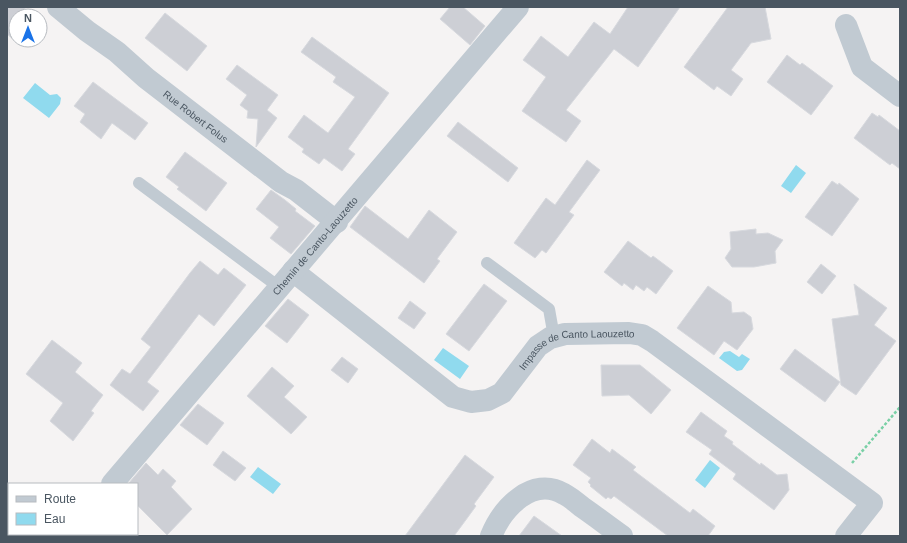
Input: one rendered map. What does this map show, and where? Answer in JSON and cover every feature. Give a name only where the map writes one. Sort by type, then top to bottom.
[{"type":"street","name":"Rue Robert Folus","points":[[58,7],[87,31],[117,52],[146,78],[275,178],[296,190],[336,222]]},
{"type":"street","name":"Chemin de Canto-Laouzetto","points":[[113,483],[518,7]]},
{"type":"street","points":[[846,25],[862,68],[900,96]]},
{"type":"street","name":"Impasse de Canto Laouzetto","points":[[286,279],[453,397],[470,402],[488,400],[502,393],[538,346],[554,337],[565,334],[608,333],[629,333],[642,335],[872,503],[846,536]]},
{"type":"street","points":[[491,536],[495,525],[516,499],[530,491],[547,488],[563,493],[622,536]]},
{"type":"lane","points":[[139,183],[286,279]]},
{"type":"lane","points":[[487,263],[549,309],[554,337]]},
{"type":"path","points":[[839,479],[900,407]]},
{"type":"water","points":[[35,83],[50,95],[57,94],[61,98],[60,104],[49,118],[23,98]]},
{"type":"water","points":[[796,165],[806,173],[791,193],[781,186]]},
{"type":"water","points":[[443,348],[469,366],[460,379],[434,360]]},
{"type":"water","points":[[730,351],[739,357],[742,354],[750,359],[742,370],[737,371],[719,358],[724,352]]},
{"type":"water","points":[[710,460],[720,468],[705,488],[695,480]]},
{"type":"water","points":[[258,467],[281,484],[273,494],[250,477]]},
{"type":"building","points":[[7,7],[23,7],[24,8],[8,8],[8,35]]},
{"type":"building","points":[[450,7],[463,7],[485,26],[470,45],[440,19]]},
{"type":"building","points":[[628,7],[680,7],[638,67],[614,49],[566,110],[581,121],[566,142],[522,111],[546,77],[523,60],[541,36],[568,57],[594,22],[610,34]]},
{"type":"building","points":[[728,7],[765,7],[771,39],[751,43],[731,70],[743,79],[731,96],[717,86],[714,90],[684,67]]},
{"type":"building","points":[[165,13],[207,46],[187,71],[145,38]]},
{"type":"building","points":[[312,37],[389,93],[348,149],[355,154],[342,171],[324,158],[319,164],[302,152],[304,149],[288,137],[304,115],[328,133],[355,97],[333,82],[336,77],[301,52]]},
{"type":"building","points":[[787,55],[800,65],[802,63],[833,86],[811,115],[767,82]]},
{"type":"building","points":[[237,65],[278,95],[267,110],[277,118],[256,147],[258,119],[247,118],[248,111],[240,105],[247,95],[226,79]]},
{"type":"building","points":[[93,82],[148,123],[135,140],[112,123],[101,139],[80,122],[85,114],[74,106]]},
{"type":"building","points":[[872,113],[878,117],[879,115],[900,131],[900,169],[892,163],[890,165],[854,138]]},
{"type":"building","points":[[458,122],[518,168],[508,182],[447,136]]},
{"type":"building","points":[[185,152],[227,183],[206,211],[177,189],[179,187],[166,177]]},
{"type":"building","points":[[587,160],[600,170],[569,212],[574,215],[546,253],[542,250],[535,258],[514,243],[546,198],[555,205]]},
{"type":"building","points":[[832,181],[838,185],[839,183],[859,199],[832,236],[805,217]]},
{"type":"building","points":[[271,190],[315,226],[291,254],[270,238],[279,227],[256,209]]},
{"type":"building","points":[[365,206],[408,239],[429,210],[457,232],[437,259],[440,261],[424,283],[350,227]]},
{"type":"building","points":[[756,229],[756,234],[768,233],[783,240],[775,251],[776,263],[754,267],[732,267],[725,258],[731,249],[730,232]]},
{"type":"building","points":[[628,241],[651,258],[653,256],[673,271],[656,294],[647,287],[644,291],[636,285],[633,290],[624,283],[622,286],[604,272]]},
{"type":"building","points":[[200,261],[218,275],[224,268],[246,285],[214,326],[199,314],[147,382],[159,391],[143,411],[110,385],[122,369],[130,374],[151,347],[141,339]]},
{"type":"building","points":[[821,264],[836,276],[822,294],[807,282]]},
{"type":"building","points":[[484,284],[507,301],[469,351],[446,334]]},
{"type":"building","points":[[854,284],[887,308],[874,325],[896,341],[856,395],[841,385],[832,319],[859,315]]},
{"type":"building","points":[[708,286],[731,302],[732,313],[744,312],[751,317],[753,329],[737,350],[724,341],[714,355],[677,328]]},
{"type":"building","points":[[288,299],[309,315],[287,343],[265,326]]},
{"type":"building","points":[[410,301],[426,313],[414,329],[398,318]]},
{"type":"building","points":[[52,340],[82,363],[75,372],[103,395],[91,411],[94,413],[73,441],[50,421],[63,403],[26,374]]},
{"type":"building","points":[[795,349],[840,382],[825,402],[780,369]]},
{"type":"building","points":[[342,357],[358,369],[348,383],[331,370]]},
{"type":"building","points":[[601,365],[640,365],[671,390],[651,414],[629,395],[602,396]]},
{"type":"building","points":[[272,367],[294,386],[284,397],[307,417],[291,434],[247,396]]},
{"type":"building","points":[[198,404],[224,423],[207,445],[180,425]]},
{"type":"building","points":[[701,412],[727,431],[724,436],[733,442],[732,444],[760,465],[761,463],[777,475],[787,474],[789,490],[774,510],[733,479],[736,474],[709,454],[712,450],[686,432]]},
{"type":"building","points":[[592,439],[610,453],[612,449],[636,467],[633,470],[690,513],[693,509],[715,526],[708,536],[668,536],[614,496],[611,499],[608,497],[606,499],[590,486],[591,485],[588,482],[591,478],[573,465]]},
{"type":"building","points":[[223,451],[246,468],[235,481],[213,465]]},
{"type":"building","points":[[465,455],[494,477],[474,504],[476,506],[454,536],[405,536]]},
{"type":"building","points":[[146,463],[158,475],[163,469],[176,481],[171,487],[192,509],[167,535],[138,506],[138,483],[129,483]]},
{"type":"building","points":[[534,516],[562,536],[519,536]]}]
